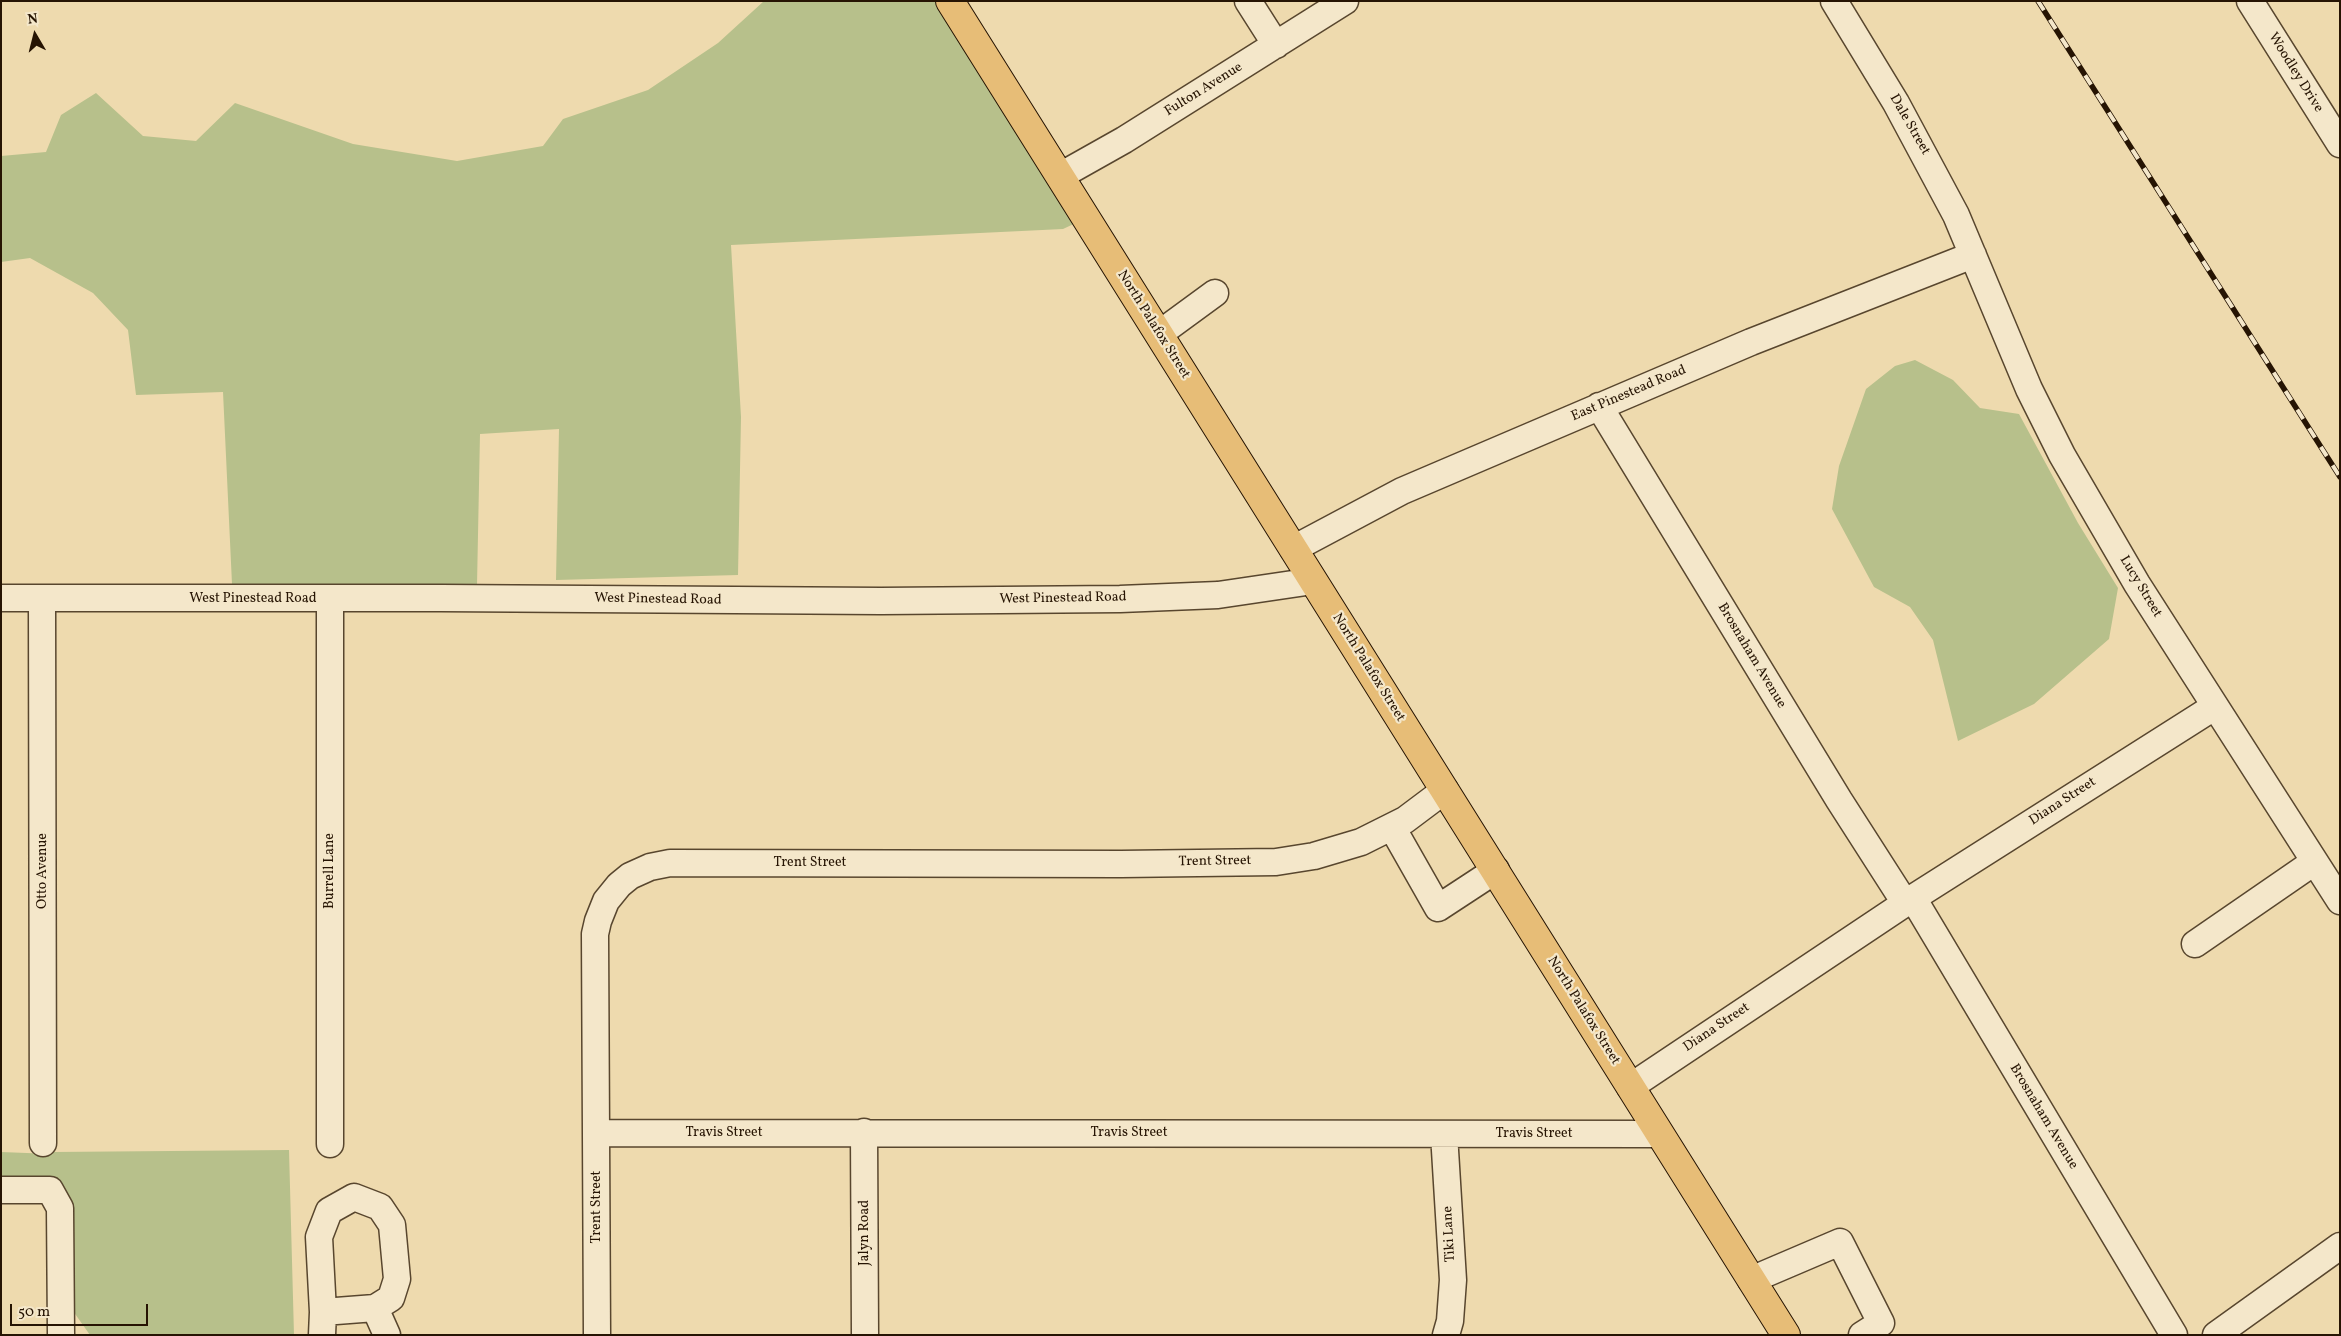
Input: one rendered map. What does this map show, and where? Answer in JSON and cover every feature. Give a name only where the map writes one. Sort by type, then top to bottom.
[{"type":"main road","name":"North Palafox Street","points":[[950,1],[1786,1335]]},
{"type":"street","points":[[1248,1],[1276,45]]},
{"type":"street","name":"Fulton Avenue","points":[[1060,176],[1124,140],[1345,1]]},
{"type":"street","name":"Dale Street","points":[[1834,1],[1928,160],[1956,215],[1973,255]]},
{"type":"street","name":"Woodley Drive","points":[[2250,1],[2340,144]]},
{"type":"street","name":"East Pinestead Road","points":[[1293,548],[1402,491],[1599,406],[1751,342],[1973,255]]},
{"type":"street","name":"Lucy Street","points":[[1973,255],[2029,389],[2062,455],[2137,584],[2340,901]]},
{"type":"street","points":[[1159,334],[1215,293]]},
{"type":"street","name":"Brosnaham Avenue","points":[[1599,406],[1839,800],[1909,900],[2174,1335]]},
{"type":"street","name":"West Pinestead Road","points":[[1,598],[852,601],[1120,599],[1218,595],[1313,581]]},
{"type":"street","name":"Burrell Lane","points":[[330,598],[330,1144]]},
{"type":"street","name":"Otto Avenue","points":[[42,599],[44,1143]]},
{"type":"street","name":"Diana Street","points":[[1630,1087],[1909,900],[2214,707]]},
{"type":"street","name":"Trent Street","points":[[597,1335],[596,928],[606,901],[630,876],[650,867],[670,863],[1121,864],[1276,862],[1338,850],[1392,827],[1426,806],[1445,790]]},
{"type":"street","points":[[1392,827],[1438,908],[1496,870]]},
{"type":"street","points":[[2195,944],[2314,862]]},
{"type":"street","name":"Jalyn Road","points":[[864,1132],[865,1335]]},
{"type":"street","name":"Travis Street","points":[[597,1133],[1660,1134]]},
{"type":"street","name":"Tiki Lane","points":[[1444,1134],[1453,1280],[1450,1320],[1446,1335]]},
{"type":"street","points":[[1,1190],[50,1190],[60,1208],[61,1335]]},
{"type":"street","points":[[354,1198],[380,1207],[392,1225],[397,1279],[391,1298],[375,1308],[323,1323],[319,1238],[329,1211],[354,1198]]},
{"type":"street","points":[[1751,1280],[1840,1242],[1881,1323],[1862,1335]]},
{"type":"street","points":[[2216,1335],[2340,1246]]},
{"type":"street","points":[[375,1308],[386,1335]]},
{"type":"green space","points":[[764,1],[939,1],[1078,222],[1063,229],[731,245],[741,417],[738,575],[556,580],[559,429],[480,434],[477,585],[232,584],[223,392],[136,395],[128,330],[93,293],[30,258],[1,262],[1,156],[46,152],[61,115],[96,93],[143,136],[196,141],[235,103],[353,144],[457,161],[543,146],[563,119],[648,90],[718,43]]},
{"type":"green space","points":[[1915,360],[1953,380],[1980,408],[2019,414],[2078,523],[2118,588],[2109,639],[2034,704],[1958,741],[1933,640],[1910,607],[1874,587],[1832,509],[1839,466],[1866,389],[1895,366]]},
{"type":"green space","points":[[289,1150],[294,1335],[90,1335],[73,1311],[52,1183],[1,1179],[1,1152],[52,1154],[53,1152]]},
{"type":"railway","points":[[2038,1],[2340,477]]}]
